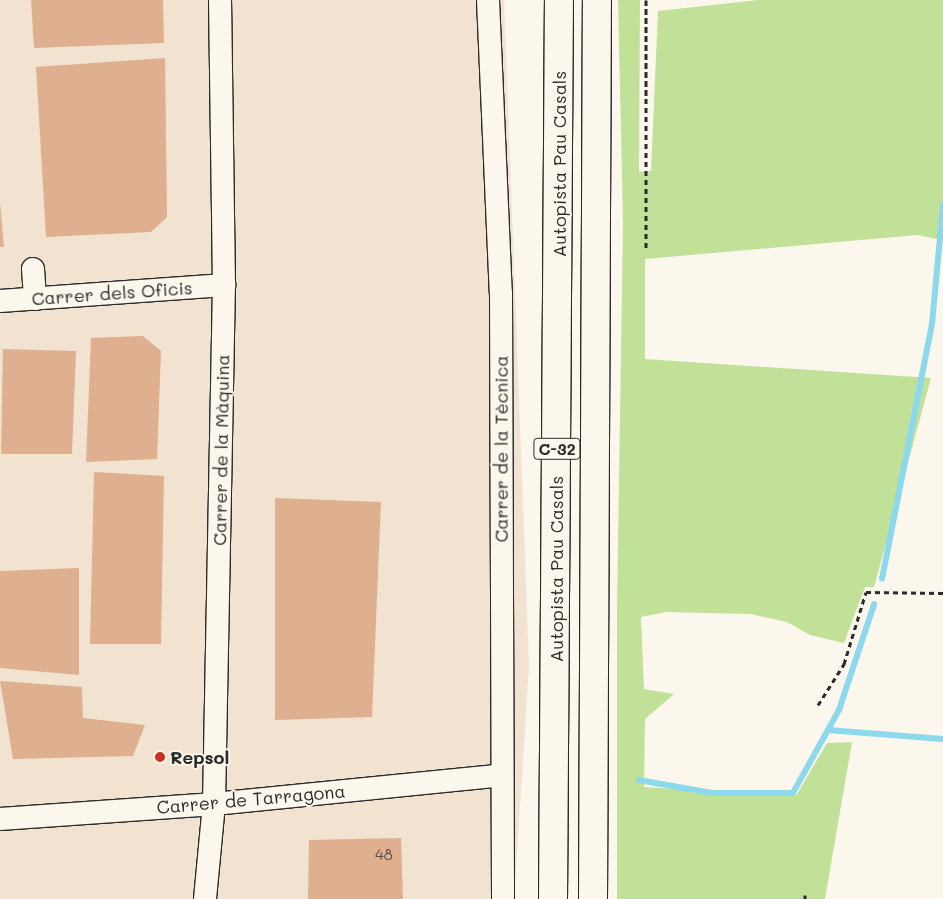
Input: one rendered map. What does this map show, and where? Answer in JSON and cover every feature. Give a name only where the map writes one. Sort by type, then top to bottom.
[{"type":"highway","name":"Autopista Pau Casals","points":[[553,899],[558,0]]},
{"type":"highway","name":"C-32","points":[[593,899],[598,0]]},
{"type":"street","name":"Carrer de la Màquina","points":[[205,899],[214,804],[224,285],[220,0]]},
{"type":"street","name":"Carrer de la Tècnica","points":[[488,0],[501,293],[503,899]]},
{"type":"street","points":[[33,269],[35,299]]},
{"type":"street","name":"Carrer dels Oficis","points":[[0,301],[224,285]]},
{"type":"street","name":"Carrer de Tarragona","points":[[0,819],[214,804],[502,775]]},
{"type":"path","points":[[646,0],[646,248]]},
{"type":"path","points":[[818,705],[844,664],[866,592],[943,594]]},
{"type":"shaded area","points":[[0,0],[504,0],[529,666],[514,899],[0,899]]},
{"type":"green space","points":[[618,0],[640,0],[639,172],[651,171],[658,11],[758,0],[943,0],[943,240],[917,235],[645,259],[645,359],[931,378],[874,587],[865,587],[844,643],[810,635],[787,622],[751,614],[666,612],[641,617],[644,689],[674,694],[645,719],[644,787],[796,796],[827,743],[852,742],[825,899],[617,899],[617,610],[623,222]]},
{"type":"building","points":[[31,0],[163,0],[164,43],[34,48]]},
{"type":"building","points":[[165,58],[167,217],[151,232],[46,237],[36,67]]},
{"type":"building","points":[[0,202],[4,247],[0,247]]},
{"type":"building","points":[[143,336],[161,351],[157,459],[86,462],[91,338]]},
{"type":"building","points":[[3,349],[76,351],[72,454],[1,454]]},
{"type":"building","points":[[94,472],[164,476],[161,644],[90,644]]},
{"type":"building","points":[[275,498],[381,502],[372,717],[275,720]]},
{"type":"building","points":[[79,568],[79,675],[0,668],[0,571]]},
{"type":"building","points":[[0,681],[82,687],[83,718],[145,725],[133,756],[13,759]]},
{"type":"building","points":[[401,838],[403,899],[308,899],[309,840]]},
{"type":"waterway","points":[[882,579],[932,324],[943,205]]},
{"type":"waterway","points":[[639,780],[712,793],[793,793],[839,710],[874,605]]},
{"type":"waterway","points":[[828,730],[943,739]]},
{"type":"place","name":"Repsol","points":[[160,757]]}]
